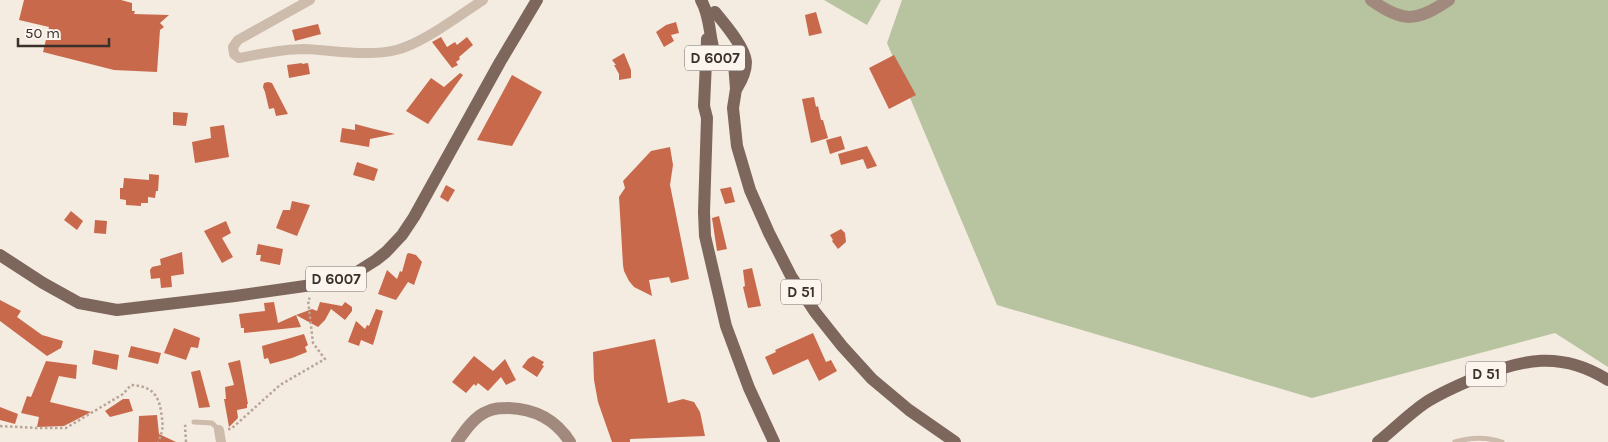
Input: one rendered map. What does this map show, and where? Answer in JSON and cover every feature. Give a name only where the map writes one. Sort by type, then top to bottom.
[{"type":"main road","name":"D 6007","points":[[0,255],[43,283],[79,303],[117,310],[326,283],[357,272],[386,252],[402,235],[414,217],[500,62],[537,0]]},
{"type":"main road","name":"D 6007","points":[[695,0],[704,22],[707,37],[713,47]]},
{"type":"main road","points":[[701,0],[710,22],[713,47],[738,43]]},
{"type":"main road","name":"D 6007","points":[[708,0],[715,12],[717,26],[713,47],[711,106],[707,118],[704,194],[705,236],[726,326],[749,388],[774,442]]},
{"type":"main road","points":[[1371,0],[1392,13],[1413,17],[1432,11],[1449,0]]},
{"type":"main road","name":"D 51","points":[[715,12],[738,43],[746,60],[742,79],[736,89]]},
{"type":"main road","name":"D 51","points":[[713,47],[734,63],[736,89],[733,108],[737,146],[750,190],[791,276],[814,312],[872,379],[909,410],[955,442]]},
{"type":"main road","name":"D 51","points":[[1378,442],[1425,403],[1459,385],[1519,363],[1546,360],[1569,363],[1588,369],[1608,380]]},
{"type":"main road","points":[[457,442],[484,412],[496,408],[519,408],[544,416],[558,427],[570,442]]},
{"type":"street","points":[[310,0],[238,40],[233,47],[234,54],[239,58],[263,53],[301,49],[380,53],[398,50],[420,40],[483,0]]},
{"type":"street","points":[[219,430],[221,442]]},
{"type":"lane","points":[[194,422],[212,423],[219,430]]},
{"type":"lane","points":[[1455,442],[1465,439],[1491,439],[1502,442]]},
{"type":"path","points":[[219,430],[231,429],[280,385],[325,359],[313,343],[308,300],[326,283]]},
{"type":"path","points":[[0,426],[66,428],[123,394],[132,385],[141,385],[152,391],[159,399],[164,428],[158,442]]},
{"type":"path","points":[[186,442],[185,426],[194,422]]},
{"type":"green space","points":[[824,0],[881,0],[867,25]]},
{"type":"green space","points":[[902,0],[1608,0],[1608,367],[1555,333],[1312,398],[997,305],[887,43]]},
{"type":"building","points":[[24,0],[121,0],[132,3],[132,11],[135,11],[134,14],[169,15],[160,23],[164,27],[160,30],[157,72],[114,70],[43,52],[49,27],[19,20]]},
{"type":"building","points":[[816,12],[822,33],[809,36],[805,15]]},
{"type":"building","points":[[676,22],[679,33],[671,35],[674,41],[664,47],[656,32],[666,25]]},
{"type":"building","points":[[318,24],[321,34],[295,41],[292,30]]},
{"type":"building","points":[[441,37],[447,47],[455,42],[457,45],[467,37],[473,45],[459,57],[460,59],[456,62],[458,65],[452,68],[432,42]]},
{"type":"building","points":[[624,53],[631,70],[631,78],[619,80],[619,74],[614,65],[616,65],[612,60]]},
{"type":"building","points":[[894,55],[916,95],[889,109],[869,68]]},
{"type":"building","points":[[308,63],[310,74],[289,78],[287,65]]},
{"type":"building","points":[[460,73],[463,75],[428,124],[406,111],[431,78],[444,87]]},
{"type":"building","points":[[512,75],[542,92],[512,146],[477,140]]},
{"type":"building","points":[[264,83],[272,83],[288,114],[276,116],[274,108],[269,109],[263,87]]},
{"type":"building","points":[[814,97],[828,138],[811,143],[802,99]]},
{"type":"building","points":[[173,112],[188,113],[186,126],[173,125]]},
{"type":"building","points":[[355,124],[395,134],[370,139],[369,147],[340,142],[342,128],[355,130]]},
{"type":"building","points":[[224,125],[229,157],[195,163],[192,142],[211,138],[210,127]]},
{"type":"building","points":[[841,136],[845,149],[830,154],[826,140]]},
{"type":"building","points":[[867,146],[877,166],[867,169],[863,159],[841,165],[838,154]]},
{"type":"building","points":[[670,147],[673,165],[670,185],[689,279],[671,283],[669,277],[649,280],[652,296],[634,287],[624,271],[619,197],[625,188],[623,181],[651,151]]},
{"type":"building","points":[[357,162],[378,169],[374,181],[353,175]]},
{"type":"building","points":[[149,174],[159,175],[158,191],[156,191],[155,198],[148,197],[148,203],[141,203],[141,206],[126,205],[126,200],[120,199],[120,188],[123,188],[124,178],[149,180]]},
{"type":"building","points":[[446,185],[455,190],[448,202],[440,197]]},
{"type":"building","points":[[731,187],[735,202],[725,204],[720,189]]},
{"type":"building","points":[[292,201],[310,205],[297,236],[276,228],[283,210],[290,210]]},
{"type":"building","points":[[71,211],[83,221],[77,230],[64,220]]},
{"type":"building","points":[[719,216],[727,249],[717,251],[712,218]]},
{"type":"building","points":[[95,220],[107,221],[106,234],[94,233]]},
{"type":"building","points":[[226,221],[231,233],[222,238],[233,257],[222,263],[204,231]]},
{"type":"building","points":[[841,229],[845,233],[846,242],[838,249],[830,235]]},
{"type":"building","points":[[258,244],[283,249],[280,265],[260,261],[261,255],[256,255]]},
{"type":"building","points":[[182,252],[184,274],[171,276],[172,287],[161,288],[160,278],[151,279],[150,270],[152,267],[161,265],[160,259]]},
{"type":"building","points":[[407,254],[416,255],[422,262],[414,285],[408,282],[396,300],[378,294],[387,270],[397,279],[400,271],[402,272]]},
{"type":"building","points":[[752,268],[761,306],[748,308],[743,287],[745,286],[743,270]]},
{"type":"building","points":[[0,300],[21,311],[17,317],[42,335],[63,341],[61,348],[47,356],[0,321]]},
{"type":"building","points":[[274,302],[278,323],[296,315],[301,327],[244,333],[244,328],[241,328],[239,314],[265,311],[264,303]]},
{"type":"building","points":[[320,302],[342,306],[345,302],[352,307],[352,311],[345,320],[331,309],[325,320],[318,327],[296,315],[312,309],[317,311]]},
{"type":"building","points":[[376,309],[383,311],[373,345],[361,340],[359,346],[348,342],[356,321],[365,329],[367,325],[369,326]]},
{"type":"building","points":[[174,328],[200,338],[198,348],[191,347],[186,360],[164,353]]},
{"type":"building","points":[[813,333],[826,362],[831,360],[837,371],[819,381],[808,359],[773,375],[765,357],[776,352],[775,350]]},
{"type":"building","points":[[304,334],[308,345],[305,347],[307,352],[270,364],[268,358],[264,359],[262,346]]},
{"type":"building","points":[[655,339],[668,403],[683,399],[694,402],[700,412],[705,436],[630,439],[630,442],[612,442],[598,402],[594,380],[593,352]]},
{"type":"building","points":[[131,346],[161,353],[158,364],[128,357]]},
{"type":"building","points":[[94,350],[119,355],[117,370],[92,364]]},
{"type":"building","points":[[474,356],[493,371],[505,359],[516,380],[506,385],[501,377],[488,391],[478,383],[476,386],[474,384],[466,393],[452,382]]},
{"type":"building","points":[[533,356],[544,362],[542,365],[544,366],[537,377],[522,367]]},
{"type":"building","points":[[240,360],[248,404],[247,408],[237,410],[238,418],[229,427],[224,399],[226,399],[225,387],[234,385],[228,363]]},
{"type":"building","points":[[46,361],[77,365],[76,379],[59,376],[50,402],[91,412],[64,426],[37,427],[39,417],[21,413],[27,396],[31,397]]},
{"type":"building","points":[[200,370],[210,407],[199,408],[191,372]]},
{"type":"building","points":[[123,399],[129,399],[133,411],[110,417],[105,411]]},
{"type":"building","points":[[0,407],[18,414],[15,424],[0,420]]},
{"type":"building","points":[[157,415],[159,434],[176,442],[138,442],[139,416]]}]
